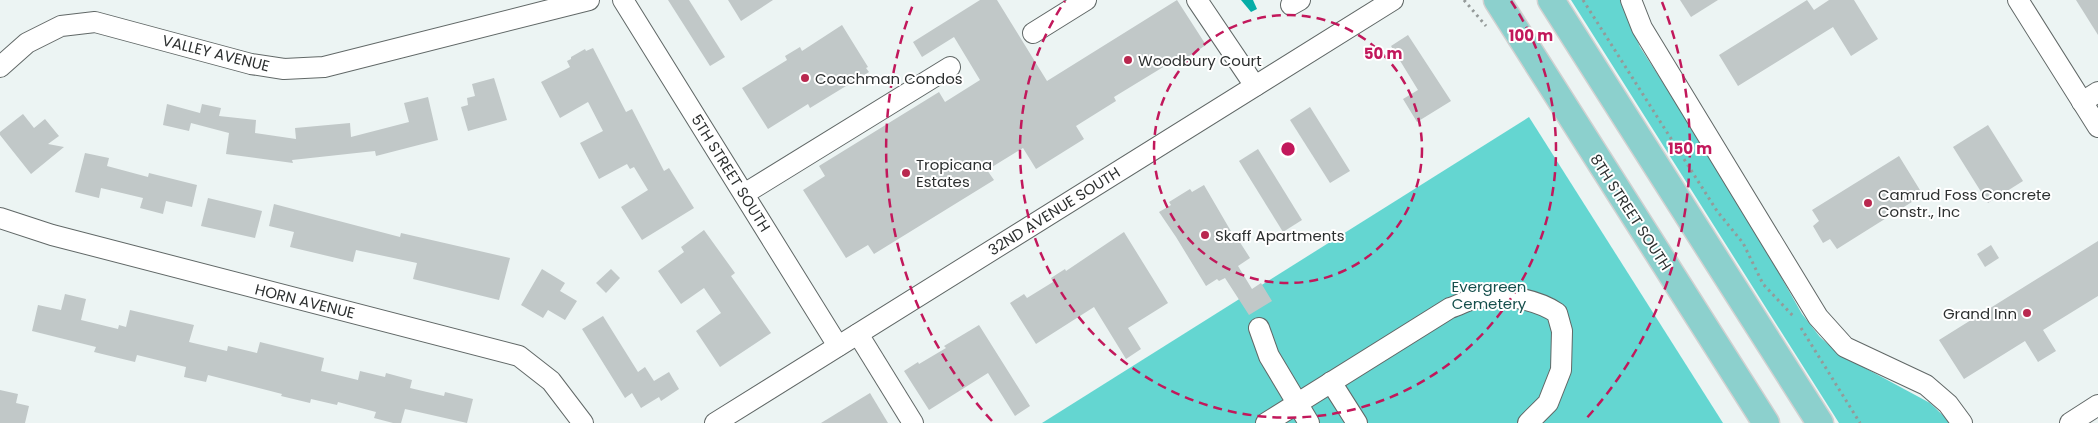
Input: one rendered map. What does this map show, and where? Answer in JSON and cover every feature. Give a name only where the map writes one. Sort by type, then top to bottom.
[{"type":"main road","name":"8TH STREET SOUTH","points":[[1496,0],[1766,423]]},
{"type":"main road","points":[[1551,0],[1820,423]]},
{"type":"street","name":"VALLEY AVENUE","points":[[0,67],[27,43],[61,26],[95,22],[251,64],[284,69],[324,68],[589,0]]},
{"type":"street","name":"5TH STREET SOUTH","points":[[623,0],[838,346]]},
{"type":"street","points":[[1033,33],[1086,0]]},
{"type":"street","points":[[1196,0],[1255,86]]},
{"type":"street","points":[[1631,0],[1642,28],[1818,317],[1845,347],[1926,385],[1948,404],[1962,423]]},
{"type":"street","points":[[2018,0],[2090,97],[2098,127]]},
{"type":"street","name":"32ND AVENUE SOUTH","points":[[715,423],[1255,86],[1385,2]]},
{"type":"street","points":[[744,194],[950,67]]},
{"type":"street","name":"HORN AVENUE","points":[[1,217],[52,236],[519,356],[550,381],[583,423]]},
{"type":"street","points":[[1266,423],[1450,308],[1478,297],[1516,297],[1546,305],[1557,313],[1562,331],[1561,370],[1548,402],[1528,423]]},
{"type":"street","points":[[1259,328],[1269,356],[1309,423]]},
{"type":"street","points":[[858,334],[913,423]]},
{"type":"street","points":[[1331,382],[1357,423]]},
{"type":"street","points":[[2070,423],[2098,405]]},
{"type":"path","points":[[1583,0],[1716,212],[1743,243],[1762,284],[1792,314],[1860,423]]},
{"type":"green space","points":[[1571,0],[1620,0],[1640,47],[1731,188],[1802,314],[1820,337],[1839,354],[1930,403],[1951,423],[1839,423]]},
{"type":"green space","name":"Evergreen Cemetery","points":[[1529,117],[1723,423],[1042,423]]},
{"type":"shaded area","points":[[1241,0],[1253,0],[1257,9],[1251,12]]},
{"type":"building","points":[[668,0],[689,0],[725,57],[710,66]]},
{"type":"building","points":[[728,0],[773,0],[741,21]]},
{"type":"building","points":[[980,0],[997,0],[1047,81],[1177,0],[1206,45],[1180,62],[1178,58],[1114,97],[1116,101],[1076,126],[1084,139],[1036,169],[1023,148],[987,170],[994,180],[874,254],[868,245],[846,258],[803,190],[825,176],[819,166],[939,92],[945,102],[980,80],[954,37],[922,57],[913,42]]},
{"type":"building","points":[[1680,0],[1718,0],[1691,17]]},
{"type":"building","points":[[1807,0],[1814,10],[1829,0],[1854,0],[1878,39],[1851,56],[1833,27],[1738,86],[1719,55]]},
{"type":"building","points":[[2076,0],[2098,0],[2098,35]]},
{"type":"building","name":"Coachman Condos","points":[[842,25],[868,67],[866,68],[869,72],[810,108],[808,104],[768,129],[742,88],[787,60],[785,56],[800,47],[802,51]]},
{"type":"building","points":[[1408,35],[1451,101],[1417,122],[1403,99],[1418,90],[1391,46]]},
{"type":"building","points":[[593,48],[626,112],[632,109],[664,171],[669,168],[694,208],[642,240],[621,207],[648,190],[634,167],[630,169],[627,164],[599,179],[580,143],[603,131],[588,102],[560,118],[541,82],[570,67],[567,61],[571,57],[585,49],[586,51]]},
{"type":"building","points":[[494,78],[507,120],[468,131],[461,107],[468,105],[467,98],[475,96],[472,84]]},
{"type":"building","points":[[428,97],[438,140],[376,156],[375,151],[292,160],[293,163],[226,154],[229,133],[191,123],[189,131],[163,125],[167,104],[200,113],[202,104],[221,108],[219,116],[256,120],[255,133],[296,139],[295,128],[350,123],[351,137],[409,122],[404,103]]},
{"type":"building","points":[[1310,107],[1350,171],[1330,183],[1290,120]]},
{"type":"building","points":[[23,114],[34,128],[45,119],[59,136],[48,144],[64,147],[31,174],[0,135],[0,132]]},
{"type":"building","points":[[1988,125],[2023,181],[1988,203],[1953,147]]},
{"type":"building","points":[[1258,149],[1302,220],[1283,232],[1239,161]]},
{"type":"building","points":[[85,153],[109,158],[107,166],[148,177],[149,173],[197,185],[192,207],[166,201],[163,214],[140,208],[143,198],[101,188],[99,198],[75,192]]},
{"type":"building","name":"Camrud Foss Concrete Constr., Inc","points":[[1899,156],[1923,195],[1837,249],[1830,239],[1823,243],[1813,226],[1819,221],[1812,210]]},
{"type":"building","name":"Skaff Apartments","points":[[1204,185],[1232,233],[1234,233],[1250,258],[1238,266],[1252,289],[1261,283],[1272,301],[1249,315],[1225,278],[1219,281],[1217,279],[1206,286],[1159,212],[1171,205],[1169,202],[1190,189],[1192,192]]},
{"type":"building","points":[[208,198],[262,211],[255,238],[201,226]]},
{"type":"building","points":[[274,204],[400,237],[401,233],[510,258],[499,300],[413,279],[417,263],[356,250],[353,262],[290,247],[294,232],[269,226]]},
{"type":"building","points":[[704,230],[735,273],[731,276],[771,333],[720,367],[696,331],[721,313],[704,288],[681,304],[658,271],[684,252],[681,247]]},
{"type":"building","points":[[1124,232],[1168,303],[1128,328],[1141,349],[1126,359],[1094,307],[1036,344],[1010,303],[1024,294],[1027,298],[1053,282],[1051,278],[1065,269],[1066,271]]},
{"type":"building","name":"Grand Inn","points":[[2098,241],[2098,296],[2043,330],[2056,351],[2038,362],[2025,341],[1964,379],[1939,340]]},
{"type":"building","points":[[1991,245],[1999,258],[1985,267],[1977,254]]},
{"type":"building","points":[[542,269],[565,283],[560,291],[577,301],[565,320],[548,310],[543,318],[521,305]]},
{"type":"building","points":[[611,269],[620,278],[606,293],[596,283]]},
{"type":"building","points":[[65,294],[86,299],[81,320],[118,329],[119,325],[126,327],[130,310],[194,325],[189,342],[227,351],[228,346],[257,353],[260,342],[324,358],[321,371],[358,380],[360,371],[385,377],[386,373],[412,380],[410,388],[444,396],[445,392],[473,399],[467,423],[405,409],[401,423],[393,423],[374,418],[376,412],[338,402],[337,405],[311,399],[310,403],[208,375],[206,382],[184,377],[186,367],[137,355],[135,362],[94,352],[96,347],[32,331],[38,305],[61,310]]},
{"type":"building","points":[[603,316],[638,372],[645,367],[654,381],[669,372],[679,389],[661,401],[659,397],[641,408],[632,393],[625,398],[582,329]]},
{"type":"building","points":[[979,325],[1030,406],[1015,416],[988,373],[929,410],[904,371],[946,348],[944,346]]},
{"type":"building","points":[[0,390],[18,394],[16,403],[29,406],[25,423],[0,423]]},
{"type":"building","points":[[870,393],[888,423],[821,423]]},
{"type":"place","name":"Woodbury Court","points":[[1128,60]]},
{"type":"place","name":"Coachman Condos","points":[[805,78]]},
{"type":"place","name":"Tropicana Estates","points":[[906,173]]},
{"type":"place","name":"Camrud Foss Concrete Constr., Inc","points":[[1868,203]]},
{"type":"place","name":"Skaff Apartments","points":[[1205,235]]},
{"type":"place","name":"Grand Inn","points":[[2027,313]]}]
